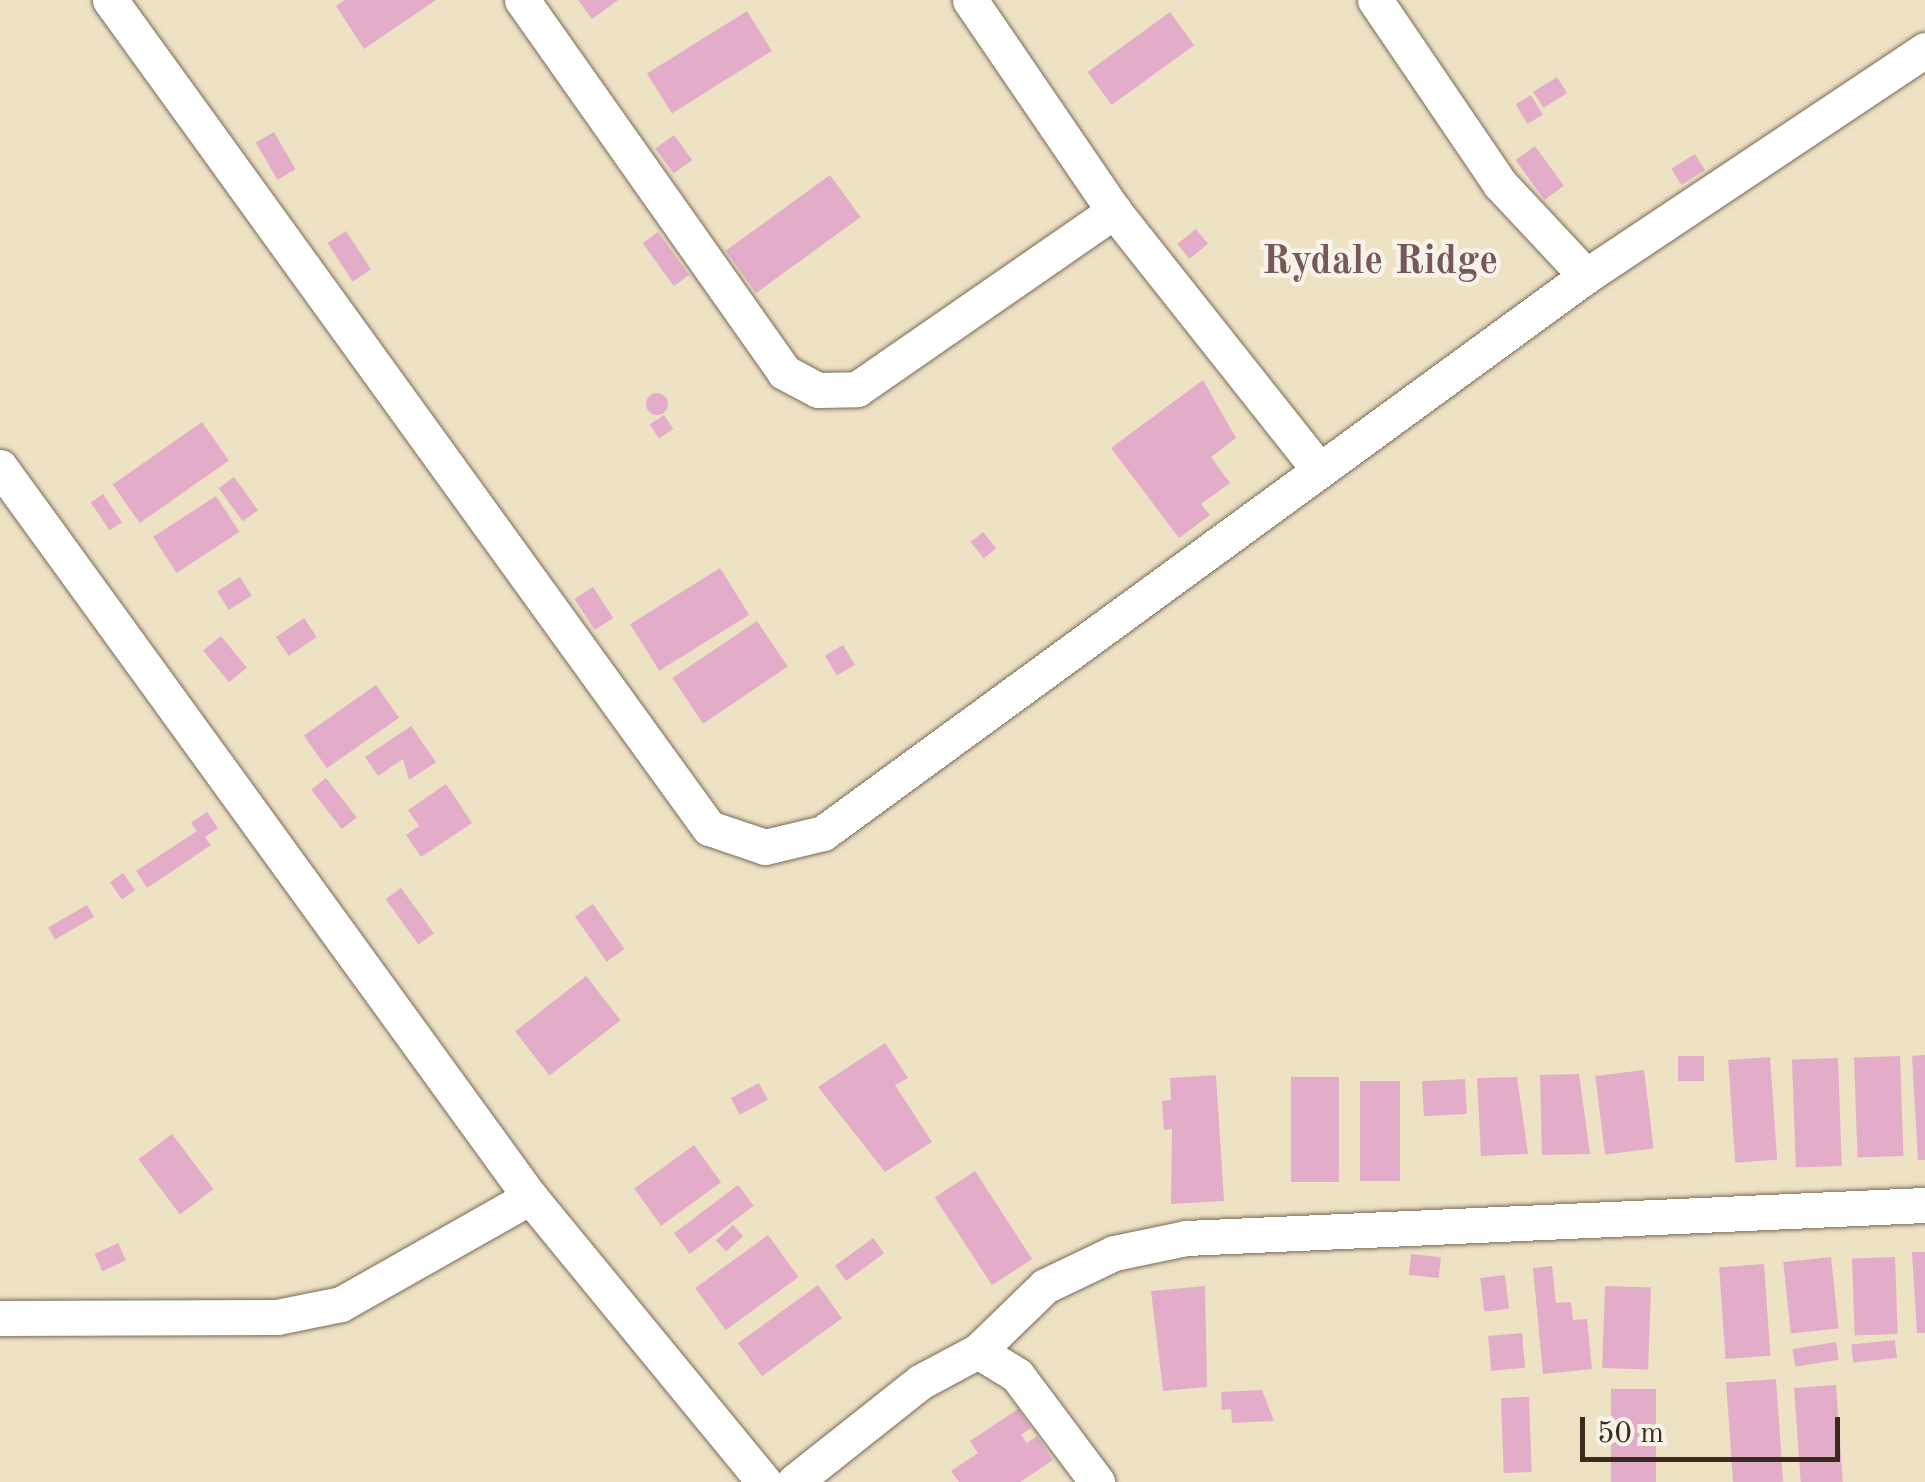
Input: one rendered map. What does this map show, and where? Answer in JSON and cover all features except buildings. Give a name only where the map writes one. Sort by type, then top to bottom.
[{"type":"street","points":[[110,0],[709,828],[765,847],[823,833],[1586,276],[1925,50]]},
{"type":"street","points":[[522,0],[784,372],[818,390],[857,389],[1114,211]]},
{"type":"street","points":[[970,0],[1114,211],[1319,470]]},
{"type":"street","points":[[1386,4],[1500,184],[1586,276]]},
{"type":"street","points":[[0,467],[530,1198],[764,1482]]},
{"type":"street","points":[[0,1318],[277,1318],[341,1304],[530,1198]]},
{"type":"street","points":[[794,1482],[920,1382],[978,1351],[1044,1286],[1114,1253],[1186,1238],[1925,1205]]},
{"type":"street","points":[[978,1351],[1017,1376],[1097,1482]]},
{"type":"district","name":"Rydale Ridge","points":[[1380,263]]}]
